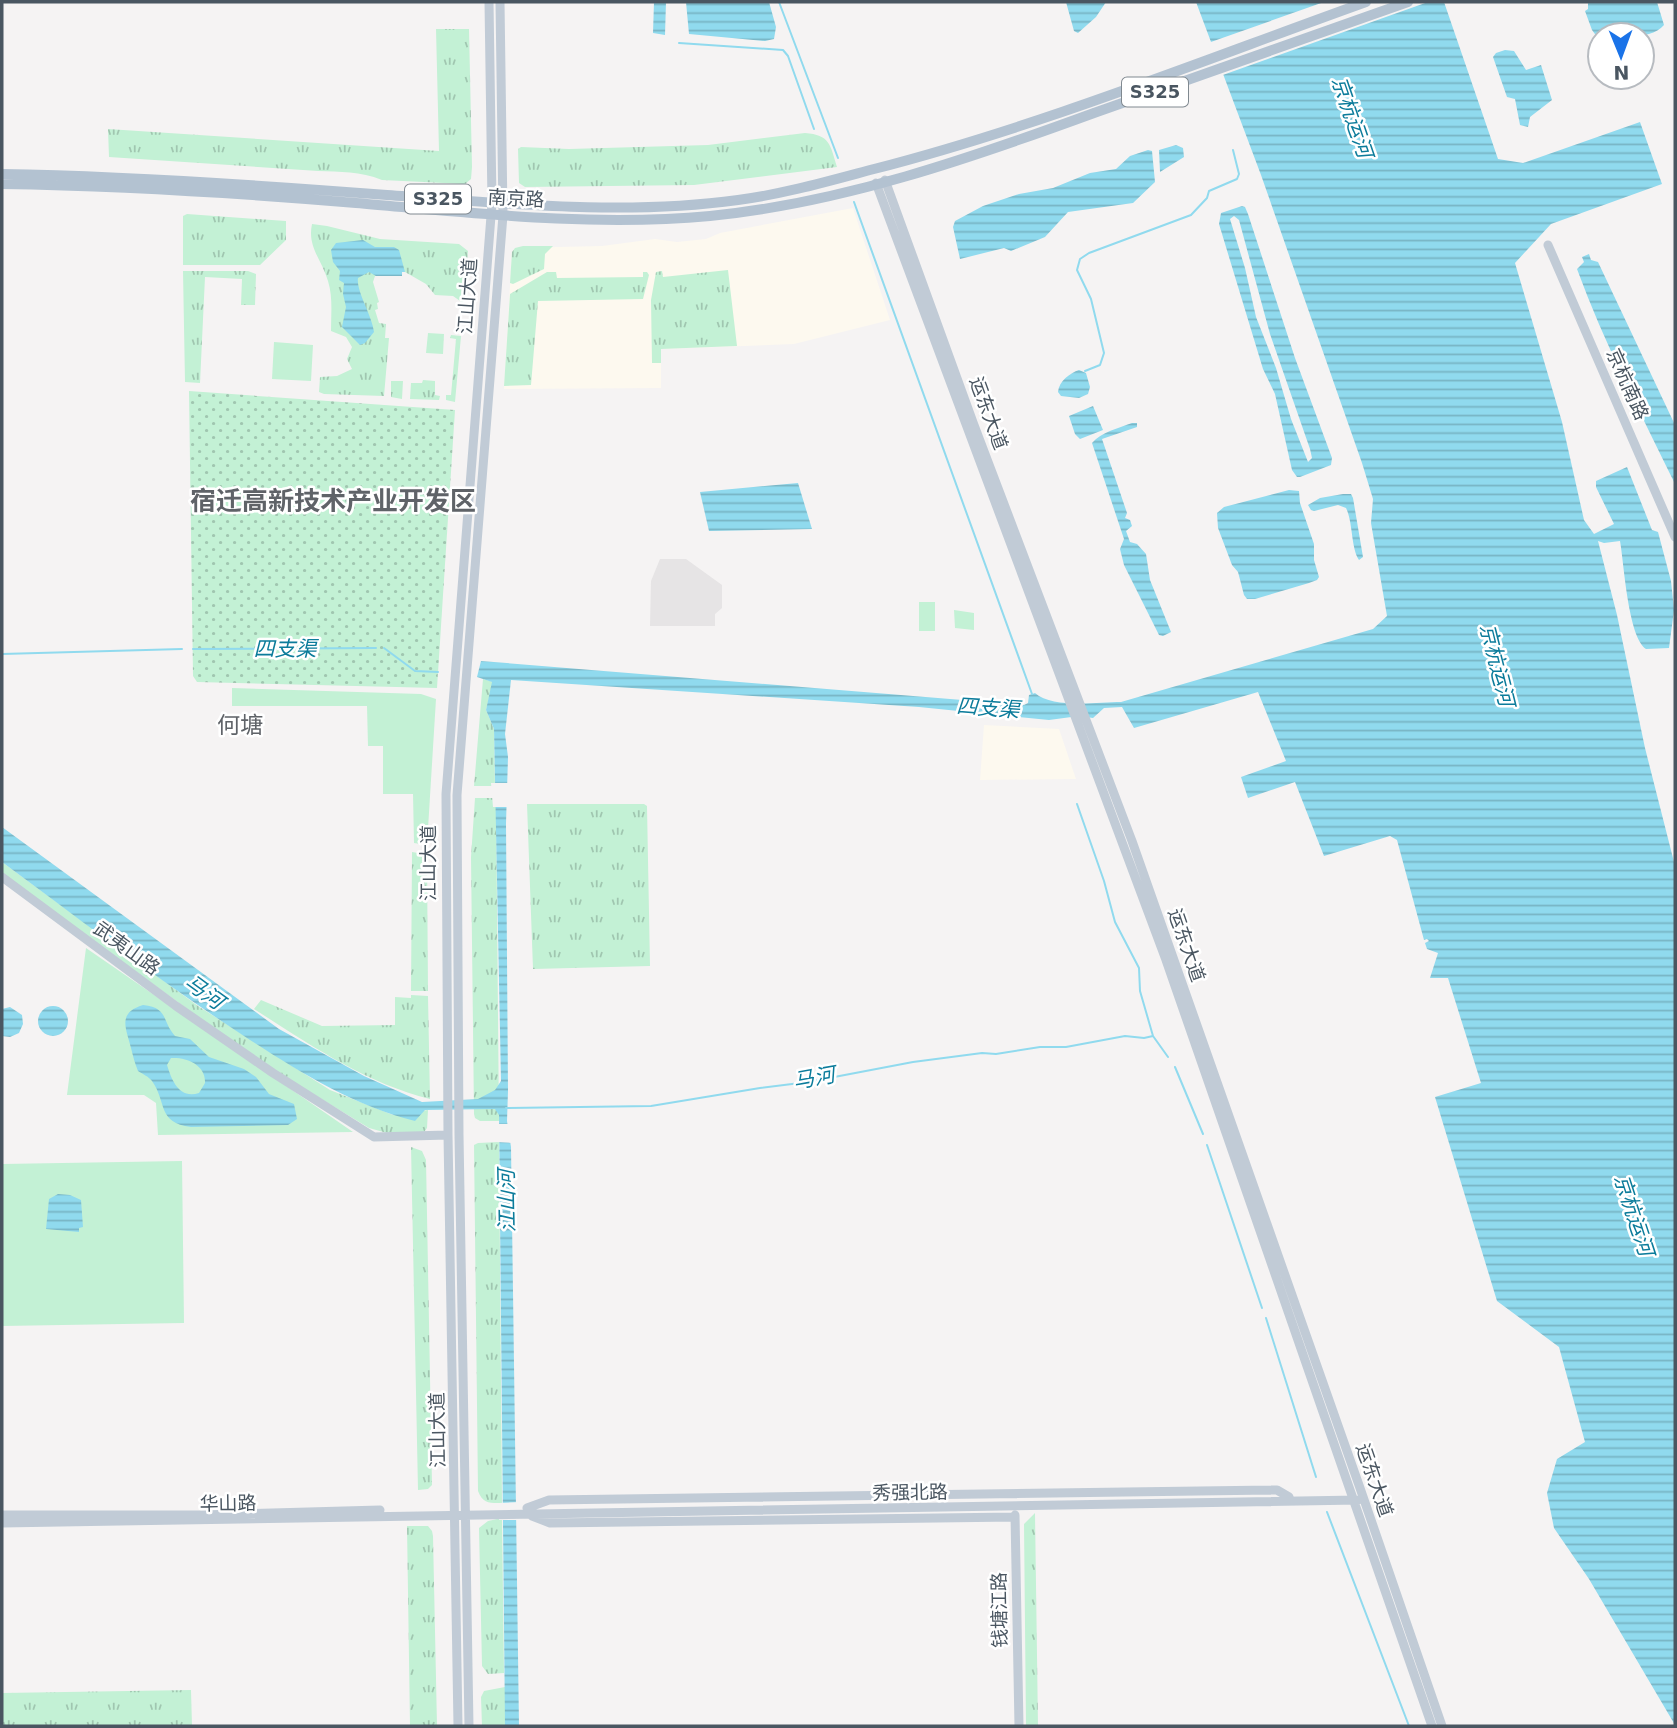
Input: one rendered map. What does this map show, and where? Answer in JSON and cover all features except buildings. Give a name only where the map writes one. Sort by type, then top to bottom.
[{"type":"main road","name":"江山大道","points":[[469,1726],[448,1135],[446,794],[492,202],[489,2]]},
{"type":"main road","name":"江山大道","points":[[458,1726],[461,1512],[457,795],[503,215],[500,2]]},
{"type":"main road","name":"南京路","points":[[2,174],[188,181],[503,204],[615,207],[707,204],[791,191],[993,135],[1366,2]]},
{"type":"main road","name":"南京路","points":[[2,184],[180,191],[491,215],[615,219],[706,216],[794,203],[881,182],[1002,146],[1408,2]]},
{"type":"main road","name":"运东大道","points":[[881,182],[1080,718],[1166,936],[1358,1497],[1432,1726]]},
{"type":"main road","name":"京杭南路","points":[[1548,245],[1675,537]]},
{"type":"main road","name":"武夷山路","points":[[2,877],[273,1073],[374,1136],[448,1135]]},
{"type":"main road","name":"运东大道","points":[[1358,1497],[1441,1726]]},
{"type":"main road","name":"秀强北路","points":[[461,1512],[1015,1505],[1358,1497]]},
{"type":"main road","name":"秀强北路","points":[[1015,1505],[1358,1497]]},
{"type":"main road","points":[[526,1511],[550,1523],[1015,1505]]},
{"type":"main road","name":"钱塘江路","points":[[1015,1505],[1019,1726]]},
{"type":"main road","name":"华山路","points":[[2,1516],[461,1512]]},
{"type":"main road","name":"华山路","points":[[2,1523],[201,1521],[461,1512]]},
{"type":"shaded area","points":[[853,208],[890,320],[794,344],[661,349],[661,388],[504,389],[512,252],[515,248],[602,246],[655,239],[677,242],[706,239],[720,233]]},
{"type":"shaded area","points":[[660,559],[686,559],[722,585],[722,608],[715,614],[715,626],[650,626],[651,581]]},
{"type":"shaded area","points":[[984,725],[1059,729],[1076,779],[980,780]]},
{"type":"green space","points":[[436,29],[469,29],[472,167],[471,179],[465,184],[382,180],[350,172],[109,157],[108,129],[439,151]]},
{"type":"green space","points":[[805,133],[820,136],[828,142],[837,167],[694,185],[525,187],[519,183],[518,149],[521,147],[569,149],[708,145]]},
{"type":"green space","points":[[187,214],[286,221],[286,240],[260,265],[183,265],[183,216]]},
{"type":"green space","points":[[312,224],[380,239],[459,244],[468,251],[463,303],[453,296],[435,295],[426,284],[405,272],[402,272],[402,276],[375,276],[373,282],[379,302],[378,309],[375,310],[379,323],[386,324],[385,338],[389,338],[384,396],[319,392],[320,377],[337,376],[352,369],[347,359],[352,347],[346,337],[331,331],[330,287],[313,247]]},
{"type":"green space","points":[[523,246],[553,246],[545,254],[544,269],[513,284],[510,283],[512,252]]},
{"type":"green space","points":[[728,270],[737,346],[661,349],[661,363],[652,363],[651,300],[656,272],[662,271],[663,277]]},
{"type":"green space","points":[[183,271],[248,271],[256,274],[255,305],[241,305],[242,279],[205,277],[200,383],[185,382]]},
{"type":"green space","points":[[547,272],[556,272],[557,278],[643,277],[643,272],[649,275],[643,299],[538,301],[531,385],[504,386],[510,294]]},
{"type":"green space","points":[[428,333],[444,334],[443,354],[426,353]]},
{"type":"green space","points":[[451,335],[461,336],[455,402],[446,400],[446,395],[451,395],[456,339],[450,338]]},
{"type":"green space","points":[[274,342],[313,345],[311,381],[272,379]]},
{"type":"green space","points":[[423,380],[435,381],[435,395],[440,396],[439,400],[410,399],[411,383],[422,383]]},
{"type":"green space","points":[[391,381],[403,381],[402,399],[391,397]]},
{"type":"green space","points":[[189,391],[455,410],[437,688],[197,682],[193,676]]},
{"type":"green space","points":[[919,602],[935,602],[935,631],[919,631]]},
{"type":"green space","points":[[954,610],[974,613],[974,630],[955,628]]},
{"type":"green space","points":[[483,679],[493,682],[486,710],[494,729],[495,786],[474,786]]},
{"type":"green space","points":[[232,688],[421,694],[436,699],[427,845],[414,843],[413,794],[383,794],[383,746],[368,746],[367,706],[232,706]]},
{"type":"green space","points":[[475,798],[496,798],[499,1121],[480,1121],[474,1114],[471,857]]},
{"type":"green space","points":[[527,804],[647,806],[650,966],[533,969]]},
{"type":"green space","points":[[412,852],[424,854],[427,859],[428,991],[411,991]]},
{"type":"green space","points":[[2,862],[198,1006],[330,1090],[393,1115],[428,1110],[427,1128],[424,1132],[387,1133],[369,1128],[256,1059],[2,874]]},
{"type":"green space","points":[[86,948],[353,1132],[158,1135],[156,1103],[144,1095],[67,1095]]},
{"type":"green space","points":[[411,995],[428,996],[430,1099],[360,1073],[254,1009],[261,1000],[322,1026],[395,1025],[395,997],[411,998]]},
{"type":"green space","points":[[499,1142],[502,1503],[490,1503],[485,1501],[478,1491],[474,1145]]},
{"type":"green space","points":[[411,1147],[422,1151],[426,1160],[432,1485],[428,1489],[418,1490]]},
{"type":"green space","points":[[182,1161],[184,1323],[2,1326],[2,1164]]},
{"type":"green space","points":[[1035,1513],[1038,1726],[1026,1726],[1024,1524]]},
{"type":"green space","points":[[502,1518],[504,1673],[488,1674],[482,1666],[479,1528],[488,1521]]},
{"type":"green space","points":[[407,1526],[428,1526],[433,1536],[437,1726],[410,1726]]},
{"type":"green space","points":[[505,1687],[505,1726],[482,1726],[481,1697],[484,1691]]},
{"type":"green space","points":[[191,1690],[192,1726],[2,1726],[2,1693]]},
{"type":"water","points":[[654,2],[666,2],[665,35],[653,33]]},
{"type":"water","points":[[686,2],[769,2],[776,27],[774,39],[765,41],[689,34]]},
{"type":"water","points":[[1066,2],[1106,2],[1096,17],[1078,33],[1074,31]]},
{"type":"water","points":[[1196,2],[1444,2],[1498,159],[1523,163],[1640,122],[1662,184],[1551,224],[1515,263],[1562,422],[1584,520],[1594,534],[1614,524],[1596,487],[1596,481],[1627,467],[1652,530],[1658,532],[1671,581],[1674,610],[1669,648],[1646,649],[1640,642],[1631,615],[1620,541],[1598,541],[1675,866],[1675,1725],[1589,1579],[1554,1528],[1547,1493],[1557,1459],[1585,1442],[1559,1347],[1497,1301],[1435,1097],[1481,1083],[1448,978],[1430,978],[1438,953],[1427,949],[1425,943],[1429,941],[1424,940],[1397,840],[1390,836],[1324,856],[1295,782],[1248,798],[1241,777],[1286,761],[1258,692],[1134,728],[1122,707],[1104,708],[1093,718],[1079,716],[1049,720],[919,707],[511,680],[505,734],[508,757],[507,1121],[511,1147],[519,1726],[505,1726],[499,1115],[495,1109],[425,1110],[415,1121],[369,1106],[305,1074],[182,994],[2,862],[2,827],[279,1029],[364,1076],[422,1102],[478,1099],[495,1090],[501,1081],[494,729],[486,710],[492,682],[477,677],[481,661],[1024,705],[1028,703],[1029,695],[1035,693],[1043,698],[1064,703],[1121,702],[1373,629],[1387,616],[1371,523],[1373,499],[1261,175]]},
{"type":"water","points":[[1588,2],[1657,2],[1664,25],[1656,31],[1656,21],[1589,21],[1585,11],[1588,9]]},
{"type":"water","points":[[1505,50],[1514,51],[1526,70],[1541,65],[1552,100],[1530,117],[1528,127],[1520,125],[1515,99],[1507,97],[1493,57]]},
{"type":"water","points":[[1176,145],[1183,148],[1184,157],[1160,172],[1159,150]]},
{"type":"water","points":[[1152,151],[1155,182],[1133,203],[1068,212],[1045,237],[1011,251],[1004,248],[960,259],[953,227],[955,221],[983,206],[1019,194],[1053,188],[1090,173],[1116,169],[1130,156]]},
{"type":"water","points":[[1245,207],[1295,358],[1332,458],[1331,465],[1300,477],[1292,470],[1275,394],[1263,369],[1219,224],[1221,213]],"holes":[[[1234,216],[1239,220],[1270,334],[1310,449],[1312,458],[1308,462],[1256,317],[1230,219]]]},
{"type":"water","points":[[363,240],[375,247],[394,247],[399,250],[405,272],[402,272],[402,276],[376,276],[369,272],[358,278],[359,290],[374,332],[360,345],[342,327],[346,307],[344,283],[339,280],[340,271],[333,262],[331,250],[336,243]]},
{"type":"water","points":[[1589,254],[1591,260],[1598,262],[1675,425],[1675,484],[1611,351],[1577,269],[1584,262],[1582,257]]},
{"type":"water","points":[[1079,370],[1086,373],[1090,387],[1088,394],[1079,398],[1061,396],[1058,392],[1063,381]]},
{"type":"water","points":[[1093,406],[1103,430],[1080,439],[1075,434],[1069,416]]},
{"type":"water","points":[[1137,423],[1137,427],[1102,439],[1127,513],[1125,518],[1130,520],[1132,526],[1126,531],[1130,542],[1137,544],[1146,554],[1150,580],[1171,632],[1163,636],[1159,635],[1124,565],[1120,549],[1124,539],[1092,443],[1105,433]]},
{"type":"water","points":[[798,483],[812,529],[709,531],[700,492]]},
{"type":"water","points":[[1289,490],[1299,491],[1300,503],[1314,544],[1314,560],[1319,577],[1309,583],[1247,599],[1218,528],[1217,513],[1224,507]]},
{"type":"water","points":[[1351,494],[1353,498],[1363,557],[1359,560],[1346,508],[1338,505],[1314,511],[1308,505],[1320,498]]},
{"type":"water","points":[[143,1005],[157,1009],[175,1036],[190,1039],[209,1057],[244,1069],[256,1077],[269,1094],[294,1104],[297,1119],[288,1125],[191,1127],[173,1121],[164,1110],[152,1081],[138,1071],[136,1066],[125,1022],[129,1012]],"holes":[[[171,1058],[194,1063],[202,1071],[205,1083],[199,1093],[186,1093],[177,1087],[167,1065]]]},
{"type":"water","points":[[53,1006],[64,1010],[68,1021],[64,1032],[53,1036],[42,1032],[38,1021],[42,1010]]},
{"type":"water","points":[[10,1007],[22,1015],[23,1024],[19,1033],[10,1037],[2,1036],[2,1009]]},
{"type":"water","points":[[58,1194],[81,1200],[83,1227],[79,1228],[79,1232],[46,1229],[49,1199]]},
{"type":"pier","points":[[1324,2],[1428,2],[1220,76],[1208,43]]},
{"type":"pier","points":[[491,783],[511,783],[510,807],[493,807]]},
{"type":"pier","points":[[496,1124],[511,1124],[514,1143],[496,1142]]},
{"type":"pier","points":[[520,1502],[521,1520],[499,1520],[499,1503]]},
{"type":"waterway","points":[[779,2],[838,158]]},
{"type":"waterway","points":[[679,43],[783,50],[788,56],[814,129]]},
{"type":"waterway","points":[[1085,371],[1100,365],[1104,353],[1091,299],[1077,270],[1080,259],[1089,253],[1191,215],[1207,198],[1209,191],[1237,179],[1239,174],[1233,150]]},
{"type":"waterway","points":[[854,202],[1032,694]]},
{"type":"waterway","name":"四支渠","points":[[193,649],[376,648]]},
{"type":"waterway","name":"四支渠","points":[[384,648],[415,671],[438,672]]},
{"type":"waterway","name":"四支渠","points":[[2,654],[182,649]]},
{"type":"waterway","points":[[1077,804],[1115,922],[1139,968],[1140,991],[1153,1036],[1168,1057]]},
{"type":"waterway","name":"马河","points":[[506,1108],[651,1106],[808,1082],[913,1062],[1040,1047],[1066,1047],[1125,1036],[1153,1036]]},
{"type":"waterway","points":[[1175,1067],[1203,1134]]},
{"type":"waterway","points":[[1207,1145],[1262,1308]]},
{"type":"waterway","points":[[1266,1318],[1316,1477]]},
{"type":"waterway","points":[[1327,1512],[1409,1726]]},
{"type":"district","name":"宿迁高新技术产业开发区","points":[[333,501]]},
{"type":"district","name":"何塘","points":[[240,725]]},
{"type":"water label","name":"京杭运河","points":[[1352,117]]},
{"type":"water label","name":"京杭运河","points":[[1497,665]]},
{"type":"water label","name":"江山河","points":[[507,1201]]},
{"type":"water label","name":"京杭运河","points":[[1634,1215]]}]
